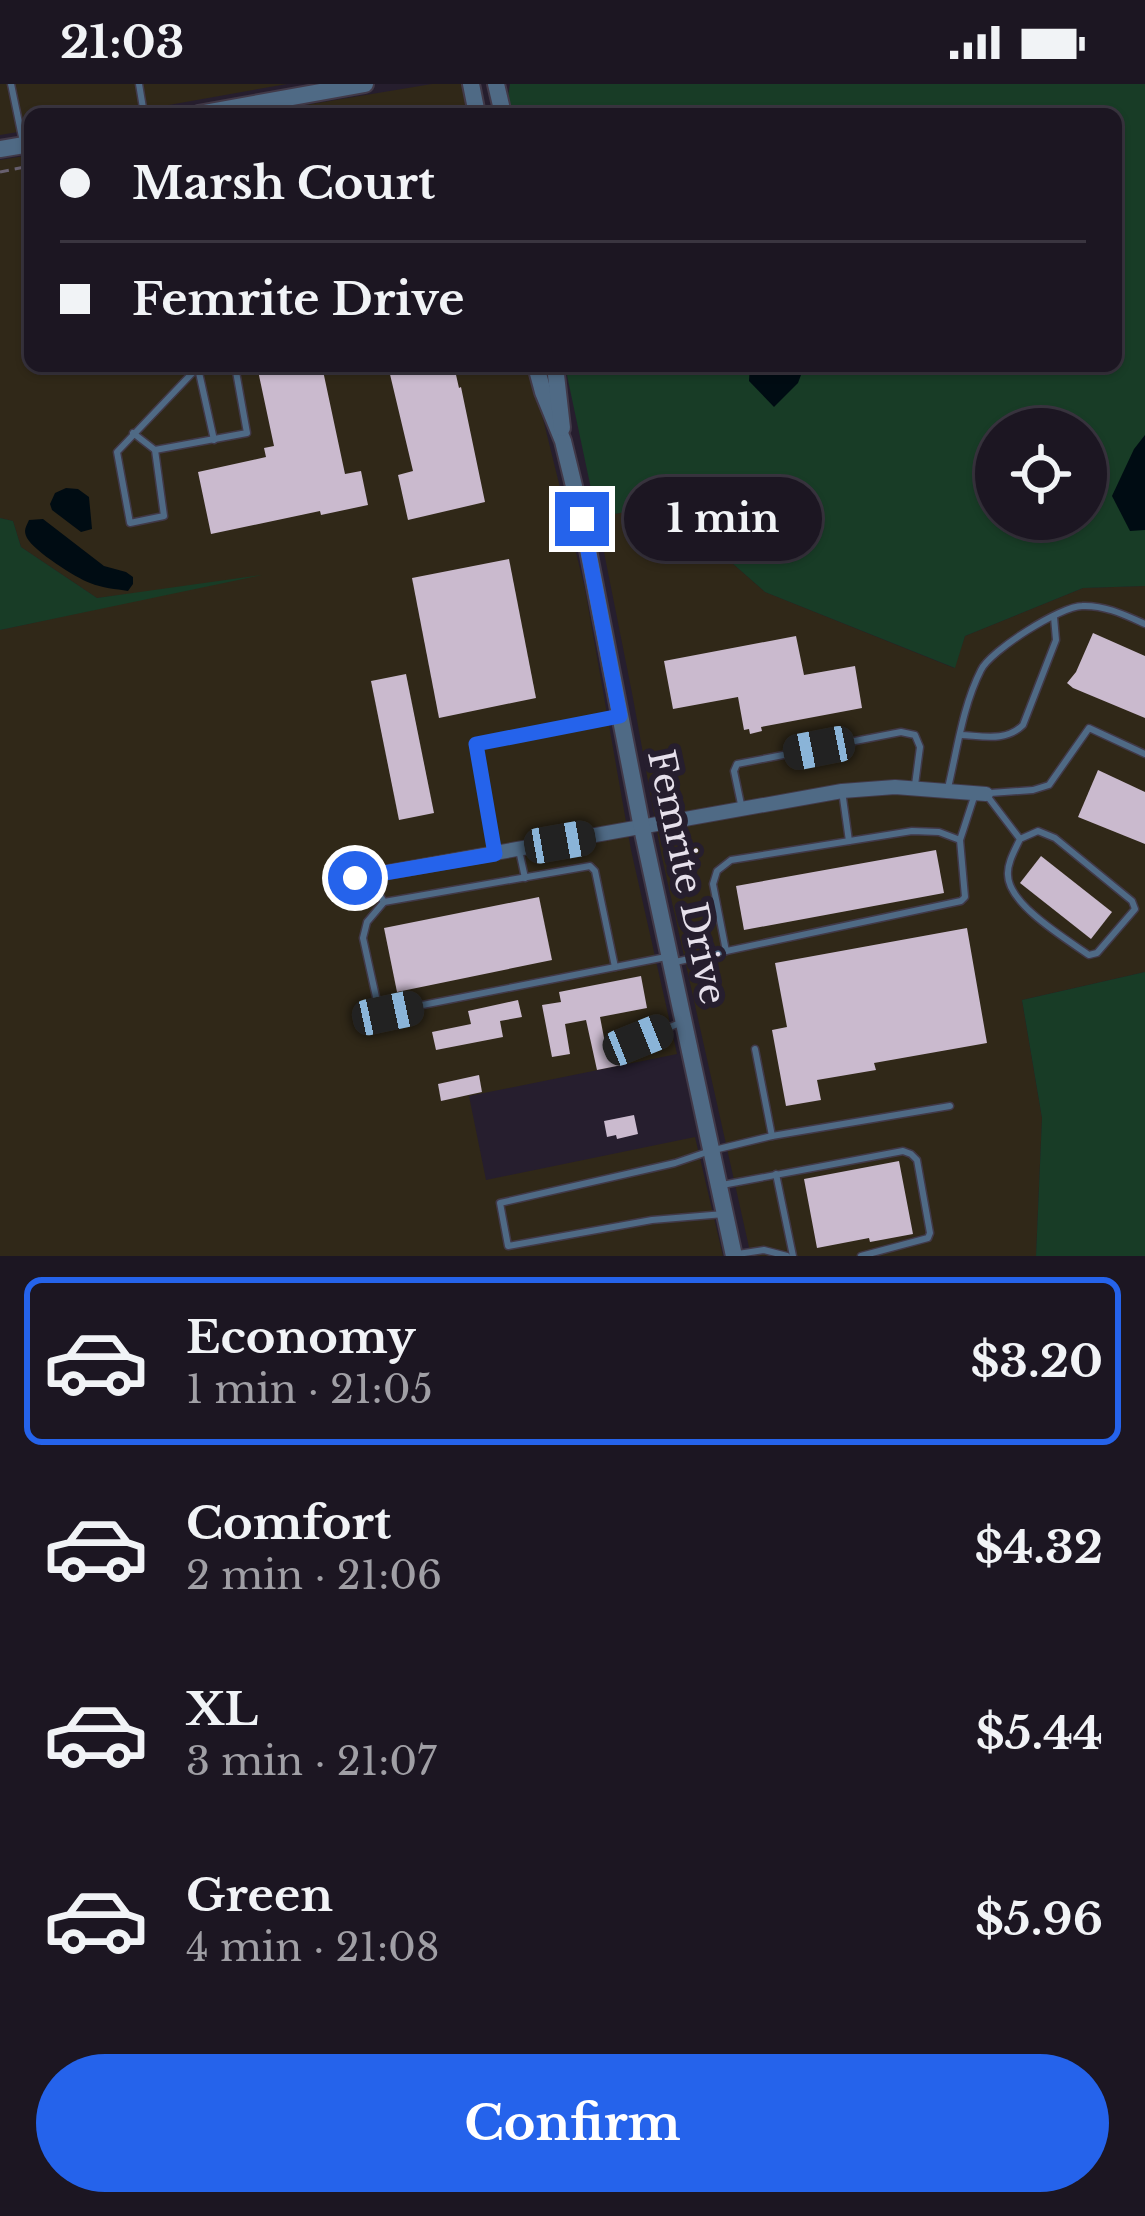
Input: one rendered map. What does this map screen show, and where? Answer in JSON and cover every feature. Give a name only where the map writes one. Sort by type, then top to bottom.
[{"type":"street","points":[[231,108],[365,84]]},
{"type":"street","name":"Femrite Drive","points":[[538,372],[563,440],[582,519],[642,828],[734,1256]]},
{"type":"street","name":"Femrite Drive","points":[[556,372],[563,440]]},
{"type":"street","points":[[361,877],[842,790],[981,794]]},
{"type":"lane","points":[[11,84],[24,134]]},
{"type":"lane","points":[[134,433],[155,450],[164,515],[130,523],[117,452],[134,433],[194,372]]},
{"type":"lane","points":[[200,372],[214,440]]},
{"type":"lane","points":[[155,450],[247,433],[236,372]]},
{"type":"lane","points":[[947,791],[980,670],[991,655],[1078,605],[1112,610],[1145,624]]},
{"type":"lane","points":[[961,735],[1001,737],[1023,725],[1056,640],[1054,617]]},
{"type":"lane","points":[[495,854],[476,744],[620,716]]},
{"type":"lane","points":[[981,794],[1049,785],[1089,728],[1145,754]]},
{"type":"lane","points":[[742,809],[734,771],[737,764],[901,732],[915,735],[920,747],[915,789]]},
{"type":"lane","points":[[842,790],[849,841]]},
{"type":"lane","points":[[981,794],[1020,838]]},
{"type":"lane","points":[[615,967],[595,871],[590,866],[384,902],[367,922],[363,938],[382,1013],[615,967],[726,951],[962,901],[966,888],[960,840],[981,794]]},
{"type":"lane","points":[[726,951],[713,884],[717,871],[731,860],[913,831],[939,832],[960,840]]},
{"type":"lane","points":[[1038,831],[1055,838],[1132,902],[1135,909],[1097,953],[1088,955],[1013,894],[1007,877],[1020,838],[1038,831]]},
{"type":"lane","points":[[519,850],[525,878]]},
{"type":"lane","points":[[361,877],[384,902]]},
{"type":"lane","points":[[638,1040],[683,1022]]},
{"type":"lane","points":[[755,1049],[772,1136]]},
{"type":"lane","points":[[724,1214],[652,1220],[508,1246],[500,1203],[772,1136],[950,1106]]},
{"type":"lane","points":[[718,1185],[903,1151],[911,1154],[917,1160],[928,1238],[861,1256]]},
{"type":"lane","points":[[734,1256],[764,1250],[790,1256],[776,1174]]},
{"type":"path","points":[[342,108],[353,106]]},
{"type":"shaded area","points":[[0,84],[287,84],[152,108],[24,108],[24,131],[0,135]]},
{"type":"shaded area","points":[[432,84],[461,84],[471,108],[287,108]]},
{"type":"shaded area","points":[[24,156],[24,372],[531,372],[585,589],[631,850],[677,1054],[469,1096],[486,1180],[695,1137],[723,1256],[0,1256],[0,630],[217,583],[97,598],[21,547],[13,521],[0,518],[0,160]]},
{"type":"shaded area","points":[[750,372],[802,372],[798,383],[774,407],[749,381]]},
{"type":"shaded area","points":[[1145,435],[1145,530],[1130,531],[1112,496]]},
{"type":"shaded area","points":[[66,488],[89,497],[92,529],[81,532],[52,510],[55,493]]},
{"type":"shaded area","points":[[666,505],[765,592],[954,668],[965,636],[1083,588],[1145,586],[1145,972],[1022,1000],[1042,1118],[1036,1256],[751,1256],[661,853],[597,517]]},
{"type":"shaded area","points":[[43,519],[104,566],[133,577],[128,591],[84,580],[38,550],[25,529],[29,520]]},
{"type":"green space","points":[[510,84],[1145,84],[1145,586],[1083,588],[965,636],[955,668],[765,592],[666,505],[597,517],[566,372],[1122,372],[1122,108],[511,108]]},
{"type":"green space","points":[[0,518],[13,521],[21,547],[97,598],[262,575],[0,630]]},
{"type":"green space","points":[[1145,972],[1145,1256],[1036,1256],[1042,1118],[1022,1000]]},
{"type":"building","points":[[258,372],[323,372],[345,474],[361,471],[368,505],[211,534],[198,472],[266,457],[264,448],[274,446]]},
{"type":"building","points":[[389,372],[455,372],[485,502],[408,520],[398,475],[413,471]]},
{"type":"building","points":[[509,559],[536,698],[439,718],[412,578]]},
{"type":"building","points":[[1093,633],[1145,656],[1145,718],[1067,683]]},
{"type":"building","points":[[796,636],[804,675],[855,666],[862,708],[761,727],[762,731],[750,734],[749,729],[744,730],[738,697],[673,709],[664,661]]},
{"type":"building","points":[[406,674],[434,813],[399,820],[371,681]]},
{"type":"building","points":[[1098,770],[1145,792],[1145,844],[1078,817]]},
{"type":"building","points":[[936,850],[944,893],[744,930],[736,886]]},
{"type":"building","points":[[1041,856],[1112,912],[1091,939],[1020,883]]},
{"type":"building","points":[[539,897],[552,960],[397,992],[384,928]]},
{"type":"building","points":[[967,928],[987,1043],[874,1063],[876,1070],[817,1080],[821,1100],[786,1106],[772,1030],[787,1027],[775,963]]},
{"type":"building","points":[[641,976],[647,1008],[600,1017],[606,1048],[618,1045],[622,1065],[597,1070],[586,1020],[565,1024],[570,1054],[552,1057],[542,1005],[561,1002],[559,992]]},
{"type":"building","points":[[518,1000],[522,1017],[500,1021],[503,1037],[436,1050],[432,1032],[471,1024],[468,1011]]},
{"type":"building","points":[[479,1075],[482,1092],[441,1101],[438,1084]]},
{"type":"building","points":[[634,1115],[638,1134],[607,1137],[604,1121]]},
{"type":"building","points":[[899,1161],[913,1234],[817,1248],[804,1179]]},
{"type":"route","points":[[355,878],[495,854],[476,744],[620,716],[582,519]]}]
